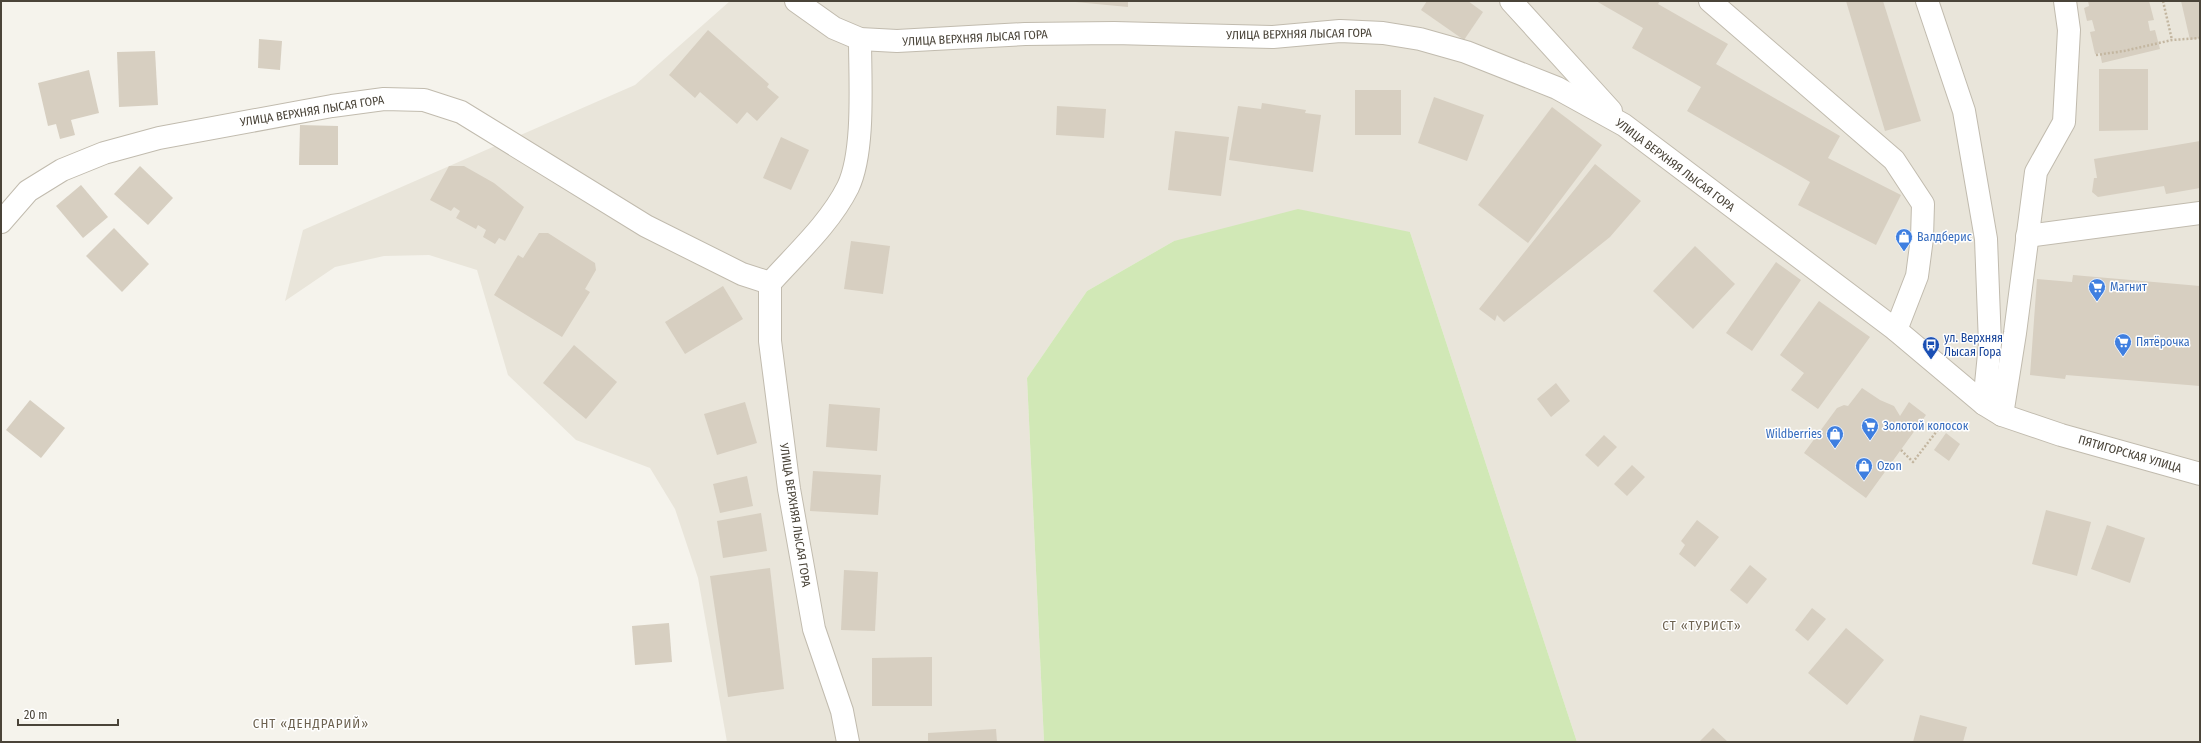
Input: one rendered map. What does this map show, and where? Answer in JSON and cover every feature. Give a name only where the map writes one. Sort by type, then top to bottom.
[{"type":"street","name":"УЛИЦА ВЕРХНЯЯ ЛЫСАЯ ГОРА","points":[[796,1],[834,28],[860,39],[897,41],[1024,34],[1114,33],[1273,37],[1340,32],[1382,33],[1420,39],[1466,52],[1557,88],[1624,125],[1896,330],[1984,404],[2002,415],[2061,435]]},
{"type":"street","points":[[1511,1],[1624,125]]},
{"type":"street","points":[[1710,1],[1894,160],[1923,204],[1922,238],[1917,276],[1896,330]]},
{"type":"street","points":[[1927,1],[1964,111],[1986,239],[1990,344],[1984,404]]},
{"type":"street","points":[[2002,415],[2015,333],[2026,236],[2036,172],[2064,122],[2069,30],[2065,1]]},
{"type":"street","points":[[770,283],[832,213],[849,186],[857,156],[860,39]]},
{"type":"street","name":"УЛИЦА ВЕРХНЯЯ ЛЫСАЯ ГОРА","points":[[1,222],[28,192],[62,170],[104,153],[159,138],[332,106],[384,98],[424,100],[461,112],[646,226],[742,274],[770,283],[770,341],[790,497],[814,629],[842,711],[848,742]]},
{"type":"street","points":[[2026,236],[2200,213]]},
{"type":"street","name":"ПЯТИГОРСКАЯ УЛИЦА","points":[[2061,435],[2200,474]]},
{"type":"path","points":[[2163,1],[2172,40]]},
{"type":"path","points":[[2094,55],[2124,51],[2172,40],[2200,38]]},
{"type":"path","points":[[1901,450],[1913,462],[1940,427]]},
{"type":"shaded area","points":[[730,1],[2200,1],[2200,742],[1577,742],[1410,232],[1174,241],[1087,291],[1027,378],[1044,742],[727,742],[698,578],[675,509],[650,468],[576,440],[508,375],[477,270],[429,255],[384,256],[335,267],[285,301],[303,230],[635,85]]},
{"type":"green space","points":[[1298,209],[1410,232],[1577,742],[1044,742],[1027,378],[1087,291],[1174,241]]},
{"type":"building","points":[[1065,1],[1128,1],[1128,7]]},
{"type":"building","points":[[1427,1],[1468,1],[1483,12],[1464,40],[1421,10]]},
{"type":"building","points":[[1596,1],[1660,1],[1658,4],[1728,44],[1716,64],[1840,136],[1828,158],[1901,195],[1876,245],[1798,205],[1810,182],[1687,111],[1701,87],[1632,48],[1643,28]]},
{"type":"building","points":[[1846,1],[1883,1],[1921,121],[1885,131]]},
{"type":"building","points":[[2088,1],[2149,1],[2154,20],[2148,21],[2150,31],[2155,30],[2160,49],[2102,63],[2100,53],[2095,54],[2090,32],[2095,31],[2092,20],[2087,21],[2084,8],[2089,6]]},
{"type":"building","points":[[2181,1],[2200,1],[2200,38],[2190,40]]},
{"type":"building","points":[[708,30],[769,84],[767,87],[779,97],[757,121],[747,112],[737,124],[700,92],[695,98],[669,75]]},
{"type":"building","points":[[259,39],[282,41],[280,70],[258,68]]},
{"type":"building","points":[[155,51],[158,105],[119,107],[117,52]]},
{"type":"building","points":[[2099,69],[2148,69],[2148,130],[2099,131]]},
{"type":"building","points":[[89,70],[99,113],[71,120],[75,135],[60,139],[56,124],[48,126],[38,83]]},
{"type":"building","points":[[1355,90],[1401,90],[1401,135],[1355,135]]},
{"type":"building","points":[[1434,97],[1484,115],[1467,161],[1418,143]]},
{"type":"building","points":[[1262,103],[1306,110],[1305,113],[1321,115],[1313,172],[1229,160],[1238,106],[1261,109]]},
{"type":"building","points":[[1057,106],[1106,109],[1104,138],[1056,135]]},
{"type":"building","points":[[1552,107],[1602,145],[1528,243],[1478,205]]},
{"type":"building","points":[[300,125],[338,126],[338,165],[299,165]]},
{"type":"building","points":[[1175,131],[1229,137],[1221,196],[1168,190]]},
{"type":"building","points":[[781,137],[809,150],[791,190],[763,178]]},
{"type":"building","points":[[2200,141],[2200,188],[2166,194],[2164,186],[2098,197],[2092,192],[2094,178],[2097,178],[2094,159]]},
{"type":"building","points":[[1595,164],[1641,201],[1610,237],[1504,322],[1497,315],[1495,321],[1479,309]]},
{"type":"building","points":[[140,166],[173,198],[148,225],[114,194]]},
{"type":"building","points":[[449,166],[464,166],[494,183],[524,207],[505,241],[499,238],[495,244],[483,237],[486,230],[478,225],[476,229],[456,218],[460,211],[454,207],[451,211],[430,200]]},
{"type":"building","points":[[81,185],[108,217],[83,238],[56,206]]},
{"type":"building","points":[[114,228],[149,264],[122,292],[86,256]]},
{"type":"building","points":[[539,233],[548,233],[595,263],[596,270],[585,289],[590,292],[562,337],[494,295],[518,255],[523,258]]},
{"type":"building","points":[[851,241],[890,246],[883,294],[844,289]]},
{"type":"building","points":[[1695,246],[1735,284],[1693,329],[1653,291]]},
{"type":"building","points":[[1776,262],[1801,280],[1752,351],[1726,333]]},
{"type":"building","points":[[2073,275],[2200,286],[2200,386],[2066,375],[2065,379],[2030,375],[2037,279],[2072,282]]},
{"type":"building","points":[[723,286],[743,319],[685,354],[665,322]]},
{"type":"building","points":[[1819,301],[1870,337],[1818,409],[1791,390],[1804,373],[1780,355]]},
{"type":"building","points":[[574,345],[617,382],[586,419],[543,383]]},
{"type":"building","points":[[1556,383],[1570,401],[1551,417],[1537,399]]},
{"type":"building","points":[[1862,388],[1880,400],[1894,406],[1900,416],[1909,402],[1926,415],[1866,498],[1804,453],[1837,408],[1844,405],[1848,406]]},
{"type":"building","points":[[30,400],[65,428],[41,458],[6,430]]},
{"type":"building","points":[[745,402],[757,443],[717,455],[704,414]]},
{"type":"building","points":[[829,404],[880,408],[877,451],[826,447]]},
{"type":"building","points":[[1946,433],[1960,444],[1949,461],[1934,450]]},
{"type":"building","points":[[1604,435],[1617,447],[1598,467],[1585,455]]},
{"type":"building","points":[[1632,465],[1645,477],[1627,496],[1614,484]]},
{"type":"building","points":[[813,471],[881,475],[878,515],[810,511]]},
{"type":"building","points":[[747,476],[753,506],[720,513],[713,484]]},
{"type":"building","points":[[2046,510],[2091,522],[2077,576],[2032,564]]},
{"type":"building","points":[[761,513],[767,551],[723,558],[717,521]]},
{"type":"building","points":[[1697,520],[1719,537],[1695,567],[1679,554],[1685,545],[1681,541]]},
{"type":"building","points":[[2107,525],[2145,538],[2130,583],[2091,569]]},
{"type":"building","points":[[1750,565],[1767,579],[1747,604],[1730,590]]},
{"type":"building","points":[[770,568],[784,689],[728,697],[710,576]]},
{"type":"building","points":[[844,570],[878,572],[875,631],[841,630]]},
{"type":"building","points":[[1812,608],[1826,619],[1808,641],[1795,630]]},
{"type":"building","points":[[669,623],[672,662],[635,665],[632,626]]},
{"type":"building","points":[[1846,628],[1884,660],[1847,705],[1808,673]]},
{"type":"building","points":[[932,657],[932,706],[872,706],[872,658]]},
{"type":"building","points":[[1920,715],[1967,727],[1963,742],[1913,742]]},
{"type":"building","points":[[1713,728],[1728,742],[1699,742]]},
{"type":"building","points":[[996,729],[997,742],[928,742],[928,733]]},
{"type":"place","name":"Валдберис","points":[[1904,252]]},
{"type":"place","name":"Магнит","points":[[2097,302]]},
{"type":"place","name":"Пятёрочка","points":[[2123,357]]},
{"type":"place","name":"ул. Верхняя Лысая Гора","points":[[1931,360]]},
{"type":"place","name":"Золотой колосок","points":[[1870,441]]},
{"type":"place","name":"Wildberries","points":[[1835,449]]},
{"type":"place","name":"Ozon","points":[[1864,481]]},
{"type":"district","name":"СТ «ТУРИСТ»","points":[[1702,625]]},
{"type":"district","name":"СНТ «ДЕНДРАРИЙ»","points":[[311,723]]}]
